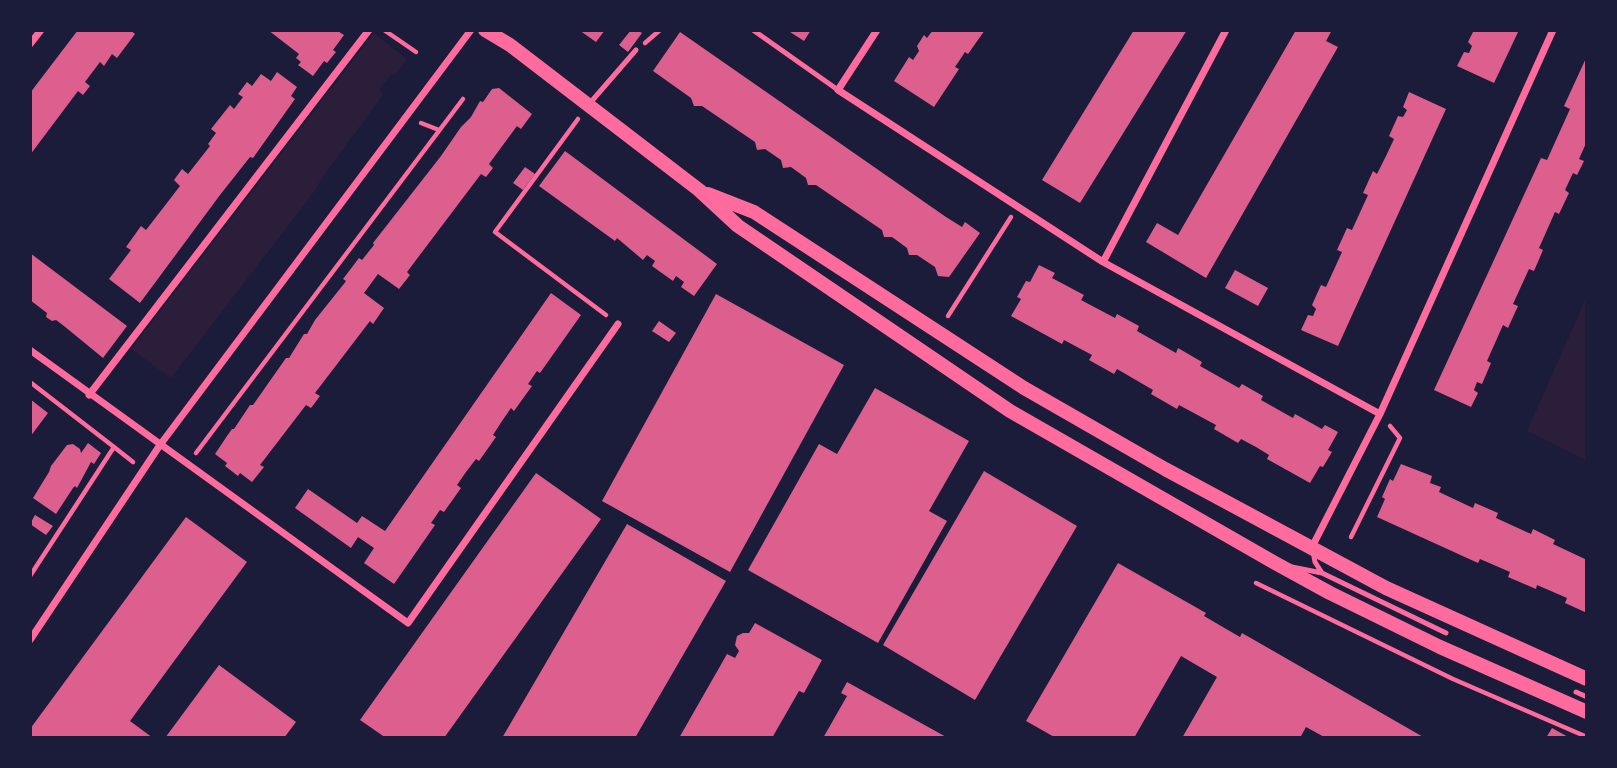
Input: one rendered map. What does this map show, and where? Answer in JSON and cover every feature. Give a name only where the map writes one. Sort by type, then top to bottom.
[{"type":"main road","points":[[485,30],[510,45],[699,190],[738,226],[1010,411],[1330,593],[1429,642],[1587,712]]},
{"type":"main road","points":[[699,190],[754,212],[1024,388],[1165,469],[1386,587],[1587,680]]},
{"type":"street","points":[[30,44],[41,30]]},
{"type":"street","points":[[89,395],[369,30]]},
{"type":"street","points":[[30,640],[160,445],[471,30]]},
{"type":"street","points":[[877,30],[838,90],[1103,262],[1380,414]]},
{"type":"street","points":[[1103,262],[1226,30]]},
{"type":"street","points":[[1312,547],[1380,414],[1553,30]]},
{"type":"street","points":[[30,350],[408,623],[618,324]]},
{"type":"lane","points":[[753,30],[838,90]]},
{"type":"lane","points":[[588,105],[636,50]]},
{"type":"lane","points":[[1312,547],[1315,562],[1322,573]]},
{"type":"lane","points":[[1275,563],[1322,573],[1446,633]]},
{"type":"lane","points":[[1576,692],[1587,696]]},
{"type":"path","points":[[384,30],[416,52]]},
{"type":"path","points":[[187,465],[463,99]]},
{"type":"path","points":[[588,105],[495,232],[618,324]]},
{"type":"path","points":[[419,122],[439,130]]},
{"type":"path","points":[[937,332],[1017,207]]},
{"type":"path","points":[[30,382],[143,469]]},
{"type":"path","points":[[1351,537],[1399,438],[1380,414]]},
{"type":"path","points":[[30,576],[114,447]]},
{"type":"path","points":[[1256,583],[1453,679],[1587,737]]},
{"type":"shaded area","points":[[374,33],[407,59],[395,75],[392,74],[379,89],[383,95],[314,192],[171,378],[131,349]]},
{"type":"shaded area","points":[[1587,296],[1587,461],[1527,431]]},
{"type":"building","points":[[78,30],[130,30],[135,34],[117,58],[112,54],[104,66],[100,62],[85,82],[90,86],[83,95],[78,91],[30,155],[30,93]]},
{"type":"building","points":[[268,30],[336,30],[344,35],[333,50],[336,52],[327,63],[324,61],[313,76],[298,65],[301,62],[296,58],[299,54]]},
{"type":"building","points":[[579,30],[605,30],[596,42]]},
{"type":"building","points":[[631,30],[642,33],[628,52],[619,45]]},
{"type":"building","points":[[787,30],[811,30],[804,41]]},
{"type":"building","points":[[933,30],[985,30],[955,67],[959,69],[934,107],[894,81],[909,57],[913,60],[919,51],[917,46],[924,35],[927,38]]},
{"type":"building","points":[[1134,30],[1187,30],[1080,203],[1042,180]]},
{"type":"building","points":[[1296,30],[1332,30],[1326,41],[1338,47],[1206,278],[1146,242],[1157,223],[1178,235]]},
{"type":"building","points":[[1474,30],[1519,30],[1494,83],[1457,66],[1464,52],[1469,53],[1472,46],[1468,42]]},
{"type":"building","points":[[680,32],[946,217],[962,227],[965,222],[980,233],[949,277],[938,276],[935,267],[917,255],[909,255],[907,248],[892,237],[884,237],[882,230],[816,185],[808,185],[806,178],[791,167],[783,168],[781,160],[765,149],[757,150],[755,142],[702,106],[694,106],[691,98],[653,71]]},
{"type":"building","points":[[1587,56],[1587,141],[1579,159],[1584,161],[1577,175],[1573,173],[1565,190],[1569,193],[1559,214],[1555,212],[1539,248],[1543,250],[1534,271],[1529,269],[1513,304],[1518,306],[1508,328],[1503,325],[1487,361],[1491,363],[1482,384],[1477,382],[1474,390],[1478,393],[1471,407],[1434,390],[1541,158],[1547,160],[1570,109],[1564,106]]},
{"type":"building","points":[[277,72],[297,87],[291,96],[295,99],[253,158],[250,157],[220,195],[140,303],[109,279],[131,250],[126,247],[141,226],[146,230],[180,186],[174,180],[182,169],[188,174],[210,146],[208,144],[216,133],[211,129],[230,105],[234,109],[243,97],[238,94],[247,82],[252,86],[261,74],[271,81]]},
{"type":"building","points":[[499,88],[532,114],[521,129],[517,126],[489,164],[493,168],[486,177],[481,174],[407,272],[410,275],[399,289],[378,274],[364,293],[384,308],[373,324],[370,321],[315,393],[320,396],[311,408],[306,405],[260,465],[264,467],[252,482],[240,473],[238,476],[215,454],[227,436],[286,358],[289,358],[304,334],[307,334],[346,281],[343,279],[359,258],[362,260],[374,245],[471,117],[480,101],[483,102],[492,89]]},
{"type":"building","points":[[1409,92],[1446,109],[1338,346],[1301,330],[1308,315],[1313,316],[1316,309],[1312,305],[1321,285],[1326,287],[1342,252],[1337,250],[1347,228],[1352,230],[1368,195],[1363,193],[1373,171],[1377,174],[1394,139],[1389,136],[1398,116],[1403,117],[1407,110],[1403,107]]},
{"type":"building","points":[[565,151],[717,264],[694,296],[681,287],[684,282],[676,276],[673,281],[652,266],[655,261],[647,255],[643,260],[617,238],[615,241],[539,186]]},
{"type":"building","points":[[525,167],[535,174],[523,190],[513,183]]},
{"type":"building","points":[[30,253],[127,326],[103,358],[56,320],[52,321],[46,317],[47,313],[30,300]]},
{"type":"building","points":[[1039,265],[1055,273],[1052,278],[1084,295],[1081,300],[1115,318],[1117,314],[1139,326],[1137,331],[1176,353],[1178,348],[1202,362],[1200,366],[1239,388],[1242,384],[1263,396],[1261,400],[1293,418],[1295,414],[1322,429],[1325,425],[1338,432],[1328,450],[1332,452],[1323,467],[1320,466],[1310,483],[1267,459],[1269,455],[1256,447],[1241,439],[1238,443],[1214,429],[1216,425],[1179,405],[1177,409],[1151,394],[1153,390],[1117,369],[1114,374],[1089,360],[1092,355],[1064,340],[1062,344],[1011,316],[1021,299],[1017,297],[1026,281],[1030,282]]},
{"type":"building","points":[[1235,270],[1268,288],[1258,306],[1225,288]]},
{"type":"building","points":[[551,293],[581,315],[540,373],[537,371],[528,384],[532,386],[514,411],[511,408],[493,435],[496,437],[479,461],[476,459],[466,472],[457,485],[461,488],[444,512],[440,510],[431,523],[435,525],[394,584],[364,563],[374,548],[358,537],[351,548],[295,508],[308,489],[357,523],[362,516],[385,531]]},
{"type":"building","points":[[716,294],[844,365],[730,572],[602,501]]},
{"type":"building","points":[[659,321],[676,333],[669,342],[652,331]]},
{"type":"building","points":[[875,388],[969,441],[929,511],[947,521],[878,643],[748,570],[819,444],[837,454]]},
{"type":"building","points":[[30,399],[48,413],[30,437]]},
{"type":"building","points":[[88,443],[101,453],[94,464],[91,462],[77,488],[73,488],[56,514],[33,498],[51,466],[67,445],[73,444],[81,453]]},
{"type":"building","points":[[1401,464],[1432,476],[1430,483],[1441,487],[1439,492],[1473,508],[1475,503],[1498,513],[1496,518],[1531,534],[1533,529],[1555,540],[1553,544],[1587,560],[1587,613],[1565,603],[1567,598],[1537,585],[1536,589],[1508,577],[1510,572],[1480,559],[1478,563],[1377,517],[1390,479],[1393,481]]},
{"type":"building","points":[[984,471],[1077,526],[975,700],[883,645]]},
{"type":"building","points":[[536,473],[601,519],[444,738],[386,738],[360,720]]},
{"type":"building","points":[[35,515],[53,526],[46,535],[30,524]]},
{"type":"building","points":[[186,517],[247,562],[130,721],[153,738],[30,738],[30,729]]},
{"type":"building","points":[[627,524],[726,581],[635,738],[502,738]]},
{"type":"building","points":[[1118,563],[1206,613],[1204,616],[1240,637],[1242,633],[1425,738],[1326,738],[1306,727],[1300,738],[1182,738],[1217,677],[1181,656],[1134,738],[1056,738],[1026,721]]},
{"type":"building","points":[[755,623],[822,660],[804,693],[799,691],[772,738],[679,738],[727,654],[735,658],[739,651],[735,645],[737,636],[749,633]]},
{"type":"building","points":[[219,665],[296,722],[284,738],[165,738]]},
{"type":"building","points":[[847,682],[948,738],[823,738],[847,696],[841,693]]},
{"type":"building","points":[[1552,728],[1570,738],[1546,738]]}]
